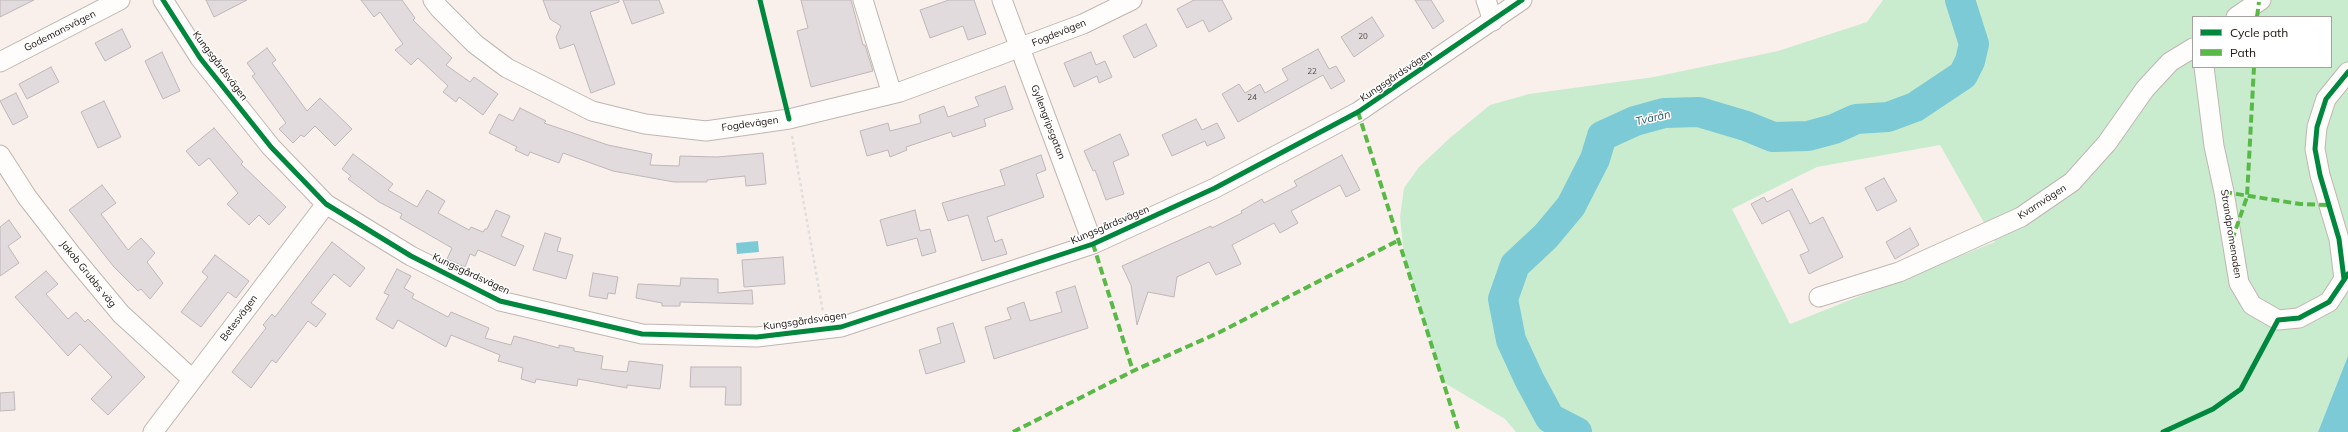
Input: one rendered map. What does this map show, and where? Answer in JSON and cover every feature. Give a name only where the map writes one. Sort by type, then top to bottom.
[{"type":"street","name":"Godemansvägen","points":[[0,62],[120,0]]},
{"type":"street","name":"Kungsgårdsvägen","points":[[163,0],[200,58],[266,141],[326,204],[411,256],[500,301],[642,334],[757,337],[841,327],[1093,244],[1216,188],[1358,112],[1522,0]]},
{"type":"street","name":"Fogdevägen","points":[[433,0],[475,44],[507,68],[592,111],[645,124],[706,131],[789,119],[892,94],[1020,49],[1083,24],[1132,0]]},
{"type":"street","points":[[863,0],[892,94]]},
{"type":"street","name":"Gyllengripsgatan","points":[[1002,0],[1093,244]]},
{"type":"street","points":[[1486,0],[1493,21]]},
{"type":"street","points":[[2237,16],[2261,0]]},
{"type":"street","name":"Kvarnvägen","points":[[1819,297],[1899,272],[2021,217],[2072,182],[2107,143],[2145,89],[2170,62],[2192,49]]},
{"type":"street","name":"Strandpromenaden","points":[[2204,68],[2214,146],[2224,192],[2239,283],[2252,305],[2278,320],[2299,318],[2329,302],[2344,279],[2339,239],[2320,175],[2315,149],[2317,127],[2326,99],[2348,72]]},
{"type":"street","name":"Jakob Grubbs väg","points":[[0,155],[32,204],[121,314],[192,379]]},
{"type":"street","name":"Betesvägen","points":[[153,432],[326,204]]},
{"type":"path","points":[[789,119],[826,329]]},
{"type":"green space","points":[[1883,0],[2348,0],[2348,356],[2318,432],[1516,432],[1505,419],[1443,382],[1404,256],[1400,217],[1404,188],[1419,167],[1451,137],[1490,105],[1529,94],[1654,77],[1778,51],[1867,22]],"holes":[[[1940,145],[1995,242],[1790,324],[1732,209],[1817,167]]]},
{"type":"water","points":[[758,241],[759,252],[737,254],[736,243]]},
{"type":"water","points":[[2348,356],[2348,432],[2318,432]]},
{"type":"building","points":[[0,0],[34,0],[0,17]]},
{"type":"building","points":[[206,0],[247,0],[214,17]]},
{"type":"building","points":[[361,0],[402,0],[415,18],[413,20],[452,58],[446,65],[470,82],[474,77],[498,94],[483,115],[459,97],[456,102],[443,92],[448,86],[418,58],[411,65],[395,50],[403,44],[380,12],[374,17]]},
{"type":"building","points":[[543,0],[619,0],[619,2],[590,12],[615,84],[591,93],[574,44],[560,49],[556,37],[561,26],[550,19]]},
{"type":"building","points":[[623,0],[659,0],[664,13],[632,24]]},
{"type":"building","points":[[801,0],[851,0],[863,45],[865,45],[873,71],[811,87],[797,31],[808,28]]},
{"type":"building","points":[[949,0],[974,0],[986,34],[968,40],[963,26],[930,38],[920,10]]},
{"type":"building","points":[[1194,0],[1222,0],[1232,19],[1209,32],[1203,20],[1187,28],[1177,9]]},
{"type":"building","points":[[1415,0],[1431,0],[1444,21],[1433,29]]},
{"type":"building","points":[[1372,17],[1384,36],[1354,57],[1341,37]]},
{"type":"building","points":[[1146,24],[1157,46],[1134,58],[1123,36]]},
{"type":"building","points":[[122,29],[131,47],[105,61],[95,43]]},
{"type":"building","points":[[267,48],[276,60],[272,63],[307,111],[320,98],[352,129],[335,146],[315,126],[304,137],[301,135],[293,143],[279,129],[286,123],[252,76],[255,74],[247,63]]},
{"type":"building","points":[[1318,49],[1329,69],[1336,66],[1345,81],[1331,89],[1323,75],[1238,122],[1222,94],[1239,84],[1245,93],[1260,84],[1265,93],[1288,80],[1282,69]]},
{"type":"building","points":[[162,52],[180,91],[163,99],[145,61]]},
{"type":"building","points":[[1091,52],[1096,65],[1105,61],[1112,77],[1099,83],[1097,76],[1074,87],[1064,63]]},
{"type":"building","points":[[51,67],[59,82],[27,99],[19,84]]},
{"type":"building","points":[[1005,86],[1013,109],[984,119],[986,126],[953,137],[951,132],[906,147],[907,150],[890,157],[888,150],[867,156],[860,131],[888,123],[890,131],[921,123],[919,115],[944,106],[948,117],[979,106],[975,97]]},
{"type":"building","points":[[16,93],[28,117],[13,125],[0,101]]},
{"type":"building","points":[[104,101],[121,137],[98,148],[81,112]]},
{"type":"building","points":[[520,108],[546,121],[544,123],[608,145],[652,154],[650,165],[679,166],[680,156],[717,157],[763,153],[766,184],[746,186],[745,176],[707,180],[707,182],[674,182],[613,171],[563,153],[559,163],[530,152],[528,156],[515,150],[517,147],[489,133],[499,114],[513,121]]},
{"type":"building","points":[[1196,119],[1202,130],[1217,123],[1225,138],[1207,146],[1205,141],[1172,156],[1162,135]]},
{"type":"building","points":[[214,128],[243,162],[241,164],[286,207],[269,225],[259,215],[249,225],[227,204],[238,193],[209,158],[199,166],[186,151]]},
{"type":"building","points":[[1120,134],[1129,155],[1113,162],[1124,194],[1106,200],[1095,170],[1093,171],[1084,151]]},
{"type":"building","points":[[353,154],[393,184],[388,190],[417,207],[427,190],[445,201],[438,213],[469,230],[471,227],[483,232],[487,229],[496,210],[510,216],[501,236],[524,246],[515,266],[478,250],[475,256],[470,254],[465,267],[447,259],[452,248],[400,218],[402,214],[379,202],[348,179],[351,176],[342,169]]},
{"type":"building","points":[[1041,155],[1046,170],[1036,174],[1044,197],[987,217],[995,242],[1002,239],[1007,254],[982,261],[968,215],[948,221],[942,203],[1005,185],[1000,170]]},
{"type":"building","points":[[1342,155],[1360,190],[1346,197],[1340,185],[1291,211],[1298,223],[1280,233],[1274,223],[1232,245],[1241,264],[1216,275],[1209,262],[1177,277],[1174,297],[1148,292],[1137,325],[1131,285],[1122,266],[1211,226],[1212,228],[1242,213],[1241,211],[1262,199],[1264,203],[1297,186],[1294,181]]},
{"type":"building","points":[[1884,178],[1897,201],[1877,211],[1865,188]]},
{"type":"building","points":[[102,185],[116,203],[101,214],[128,250],[141,238],[155,253],[147,262],[163,283],[150,299],[141,289],[138,291],[114,267],[69,210]]},
{"type":"building","points":[[1792,189],[1810,224],[1823,217],[1843,257],[1809,274],[1800,255],[1809,251],[1789,210],[1762,224],[1751,204],[1764,197],[1767,202]]},
{"type":"building","points":[[915,210],[920,231],[930,229],[936,252],[922,256],[917,238],[887,246],[880,220]]},
{"type":"building","points":[[9,220],[21,237],[8,246],[19,263],[0,276],[0,227]]},
{"type":"building","points":[[1910,228],[1919,245],[1895,259],[1886,242]]},
{"type":"building","points":[[545,233],[561,238],[557,251],[573,255],[566,279],[533,270]]},
{"type":"building","points":[[332,242],[365,268],[350,287],[334,274],[311,303],[326,314],[316,327],[308,321],[276,363],[272,360],[251,388],[232,372],[266,328],[263,325],[272,314],[275,317]]},
{"type":"building","points":[[215,255],[249,281],[236,298],[228,292],[201,327],[181,312],[208,277],[202,272]]},
{"type":"building","points":[[783,257],[785,284],[744,287],[742,260]]},
{"type":"building","points":[[397,269],[411,276],[404,288],[414,294],[412,298],[448,317],[451,312],[489,328],[485,338],[511,345],[514,336],[559,348],[559,345],[574,348],[574,351],[603,356],[601,369],[627,372],[629,361],[663,365],[660,389],[627,385],[627,388],[578,379],[577,386],[536,379],[535,383],[521,379],[523,368],[498,361],[500,355],[451,335],[446,347],[398,320],[393,329],[376,319],[389,295],[384,293]]},
{"type":"building","points":[[46,271],[58,284],[46,294],[68,319],[76,312],[85,322],[88,319],[145,377],[108,415],[91,399],[112,377],[80,344],[68,356],[15,297]]},
{"type":"building","points":[[593,273],[618,277],[615,294],[608,293],[607,299],[589,296]]},
{"type":"building","points":[[681,278],[718,279],[718,293],[752,290],[753,304],[680,302],[680,306],[662,306],[662,303],[636,298],[638,284],[680,286]]},
{"type":"building","points":[[1075,286],[1088,328],[994,359],[985,327],[1011,319],[1007,308],[1024,302],[1030,321],[1062,312],[1056,292]]},
{"type":"building","points":[[953,323],[965,362],[926,374],[919,350],[941,343],[937,328]]},
{"type":"building","points":[[691,367],[741,367],[741,405],[725,405],[726,387],[690,387]]},
{"type":"building","points":[[14,392],[15,410],[0,411],[0,393]]},
{"type":"waterway","name":"Tvärån","points":[[1577,432],[1550,418],[1529,379],[1511,340],[1503,299],[1515,265],[1546,236],[1571,206],[1595,159],[1602,136],[1635,121],[1664,113],[1699,112],[1746,126],[1773,137],[1808,136],[1834,129],[1856,119],[1888,117],[1915,107],[1963,75],[1970,61],[1974,44],[1960,0]]},
{"type":"marked path","points":[[2257,16],[2259,2]]},
{"type":"marked path","points":[[2232,240],[2247,197],[2254,68]]},
{"type":"marked path","points":[[1358,112],[1459,432]]},
{"type":"marked path","points":[[2224,192],[2300,204],[2329,205]]},
{"type":"marked path","points":[[1013,432],[1133,371],[1220,332],[1399,240]]},
{"type":"marked path","points":[[1093,244],[1133,371]]},
{"type":"cycle path","points":[[163,0],[200,58],[271,147],[326,204],[411,256],[500,301],[642,334],[757,337],[841,327],[1093,244],[1215,188],[1358,112],[1522,0]]},
{"type":"cycle path","points":[[760,0],[789,119]]},
{"type":"cycle path","points":[[2344,279],[2339,239],[2320,175],[2315,149],[2317,127],[2326,99],[2348,72]]},
{"type":"cycle path","points":[[2163,432],[2213,409],[2241,389],[2278,320],[2299,318],[2329,302],[2348,274]]}]
